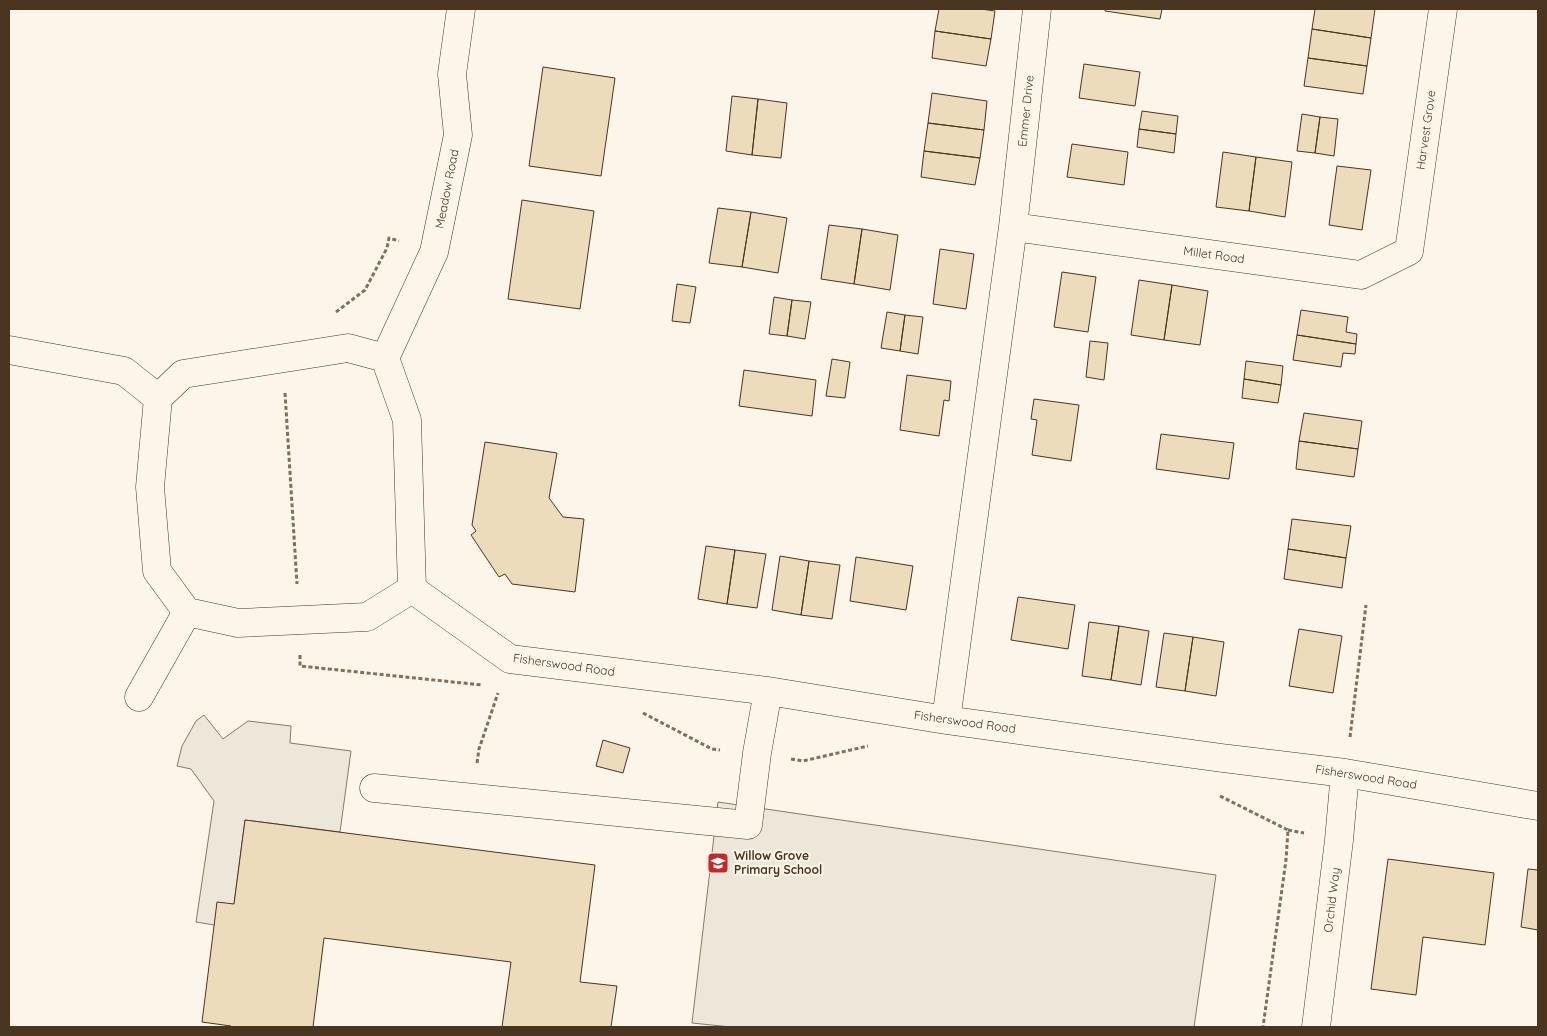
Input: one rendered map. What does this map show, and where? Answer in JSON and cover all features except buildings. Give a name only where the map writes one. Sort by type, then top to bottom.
[{"type":"street","name":"Meadow Road","points":[[385,358],[434,252],[458,136],[452,74],[461,9]]},
{"type":"street","name":"Emmer Drive","points":[[946,720],[1014,220],[1038,9]]},
{"type":"street","name":"Harvest Grove","points":[[1409,251],[1443,9]]},
{"type":"street","name":"Millet Road","points":[[1014,220],[1362,275],[1409,251]]},
{"type":"street","points":[[348,348],[385,358],[407,420],[412,589],[366,617],[238,623],[187,612],[157,571],[150,488],[158,398],[183,374],[348,348]]},
{"type":"street","points":[[9,350],[124,371],[158,398]]},
{"type":"street","name":"Fisherswood Road","points":[[412,589],[510,659],[768,691],[946,720],[1345,773],[1538,806]]},
{"type":"street","points":[[139,697],[187,612]]},
{"type":"street","points":[[374,788],[748,826],[757,754],[768,691]]},
{"type":"street","name":"Orchid Way","points":[[1316,1027],[1339,840],[1345,773]]},
{"type":"path","points":[[1345,773],[1366,605]]},
{"type":"path","points":[[474,798],[479,749],[510,659]]},
{"type":"shaded area","points":[[204,715],[223,739],[248,721],[291,726],[290,743],[351,751],[340,832],[245,820],[234,904],[214,925],[196,922],[214,801],[191,769],[177,766],[182,746],[196,721]]},
{"type":"shaded area","points":[[718,802],[1216,875],[1194,1027],[731,1027],[692,1023]]},
{"type":"place","name":"Willow Grove Primary School","points":[[718,863]]}]
